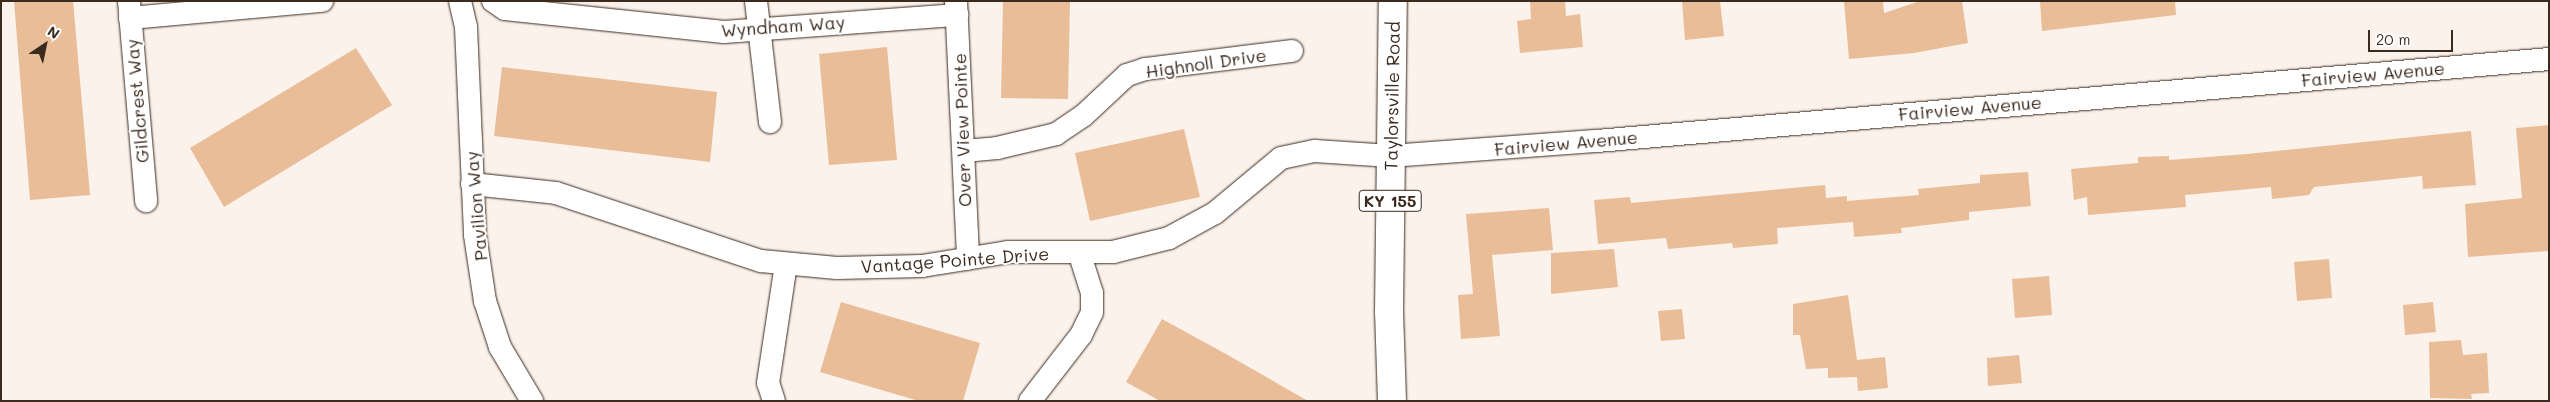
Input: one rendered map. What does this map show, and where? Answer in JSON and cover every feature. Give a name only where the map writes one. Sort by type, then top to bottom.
[{"type":"main road","name":"Taylorsville Road","points":[[1392,401],[1391,156],[1393,1]]},
{"type":"street","points":[[130,10],[322,1]]},
{"type":"street","name":"Pavilion Way","points":[[460,1],[466,26],[472,184],[485,301],[500,346],[532,401]]},
{"type":"street","name":"Wyndham Way","points":[[492,1],[505,9],[724,32],[957,8]]},
{"type":"street","points":[[756,1],[757,29],[770,122]]},
{"type":"street","name":"Over View Pointe","points":[[957,8],[968,258]]},
{"type":"street","name":"Gildcrest Way","points":[[130,10],[146,202]]},
{"type":"street","name":"Highnoll Drive","points":[[964,151],[998,148],[1056,134],[1083,116],[1127,75],[1145,69],[1292,51]]},
{"type":"street","name":"Fairview Avenue","points":[[1391,156],[1597,141],[2549,59]]},
{"type":"street","name":"Vantage Pointe Drive","points":[[472,184],[530,188],[556,194],[761,261],[837,268],[922,266],[1008,252],[1113,252],[1169,238],[1214,213],[1281,158],[1315,151],[1391,156]]},
{"type":"street","points":[[1037,398],[1081,335],[1092,312],[1092,293],[1079,252]]},
{"type":"street","points":[[774,401],[768,383],[786,264]]},
{"type":"building","points":[[14,1],[73,1],[90,195],[30,200]]},
{"type":"building","points":[[1003,1],[1070,1],[1068,99],[1001,98]]},
{"type":"building","points":[[1530,1],[1565,1],[1566,16],[1580,14],[1583,47],[1520,53],[1517,21],[1531,19]]},
{"type":"building","points":[[1682,1],[1720,1],[1724,36],[1685,40]]},
{"type":"building","points":[[1844,1],[1883,1],[1884,13],[1917,2],[1962,1],[1968,43],[1914,53],[1849,59]]},
{"type":"building","points":[[2040,1],[2175,1],[2176,15],[2042,31]]},
{"type":"building","points":[[887,47],[897,160],[829,165],[819,54]]},
{"type":"building","points":[[356,48],[392,105],[224,207],[190,148]]},
{"type":"building","points":[[502,67],[717,92],[710,162],[494,136]]},
{"type":"building","points":[[2549,125],[2549,251],[2468,257],[2465,204],[2522,198],[2516,128]]},
{"type":"building","points":[[1184,129],[1200,197],[1090,221],[1075,153]]},
{"type":"building","points":[[2471,131],[2476,185],[2423,189],[2422,176],[2314,187],[2309,195],[2272,199],[2271,187],[2185,195],[2186,207],[2088,215],[2087,197],[2074,200],[2071,169],[2138,163],[2138,157],[2169,156],[2169,160],[2247,154]]},
{"type":"building","points":[[2028,172],[2031,206],[1969,212],[1969,220],[1901,228],[1902,233],[1854,237],[1853,222],[1777,228],[1778,244],[1733,248],[1732,243],[1668,249],[1666,238],[1598,244],[1594,200],[1630,197],[1631,203],[1825,185],[1826,198],[1847,196],[1847,201],[1919,195],[1918,189],[1980,183],[1980,175]]},
{"type":"building","points":[[1549,208],[1553,250],[1492,255],[1500,336],[1461,339],[1458,295],[1473,294],[1466,214]]},
{"type":"building","points":[[1614,249],[1618,287],[1551,294],[1551,253]]},
{"type":"building","points":[[2329,259],[2332,298],[2297,301],[2294,262]]},
{"type":"building","points":[[2049,276],[2052,315],[2015,318],[2012,279]]},
{"type":"building","points":[[1848,295],[1857,360],[1885,357],[1888,388],[1858,391],[1857,377],[1828,378],[1828,368],[1806,369],[1800,335],[1793,335],[1793,304]]},
{"type":"building","points":[[841,302],[980,343],[963,401],[919,401],[820,372]]},
{"type":"building","points":[[2433,302],[2436,332],[2405,335],[2403,305]]},
{"type":"building","points":[[1682,309],[1685,339],[1661,341],[1658,311]]},
{"type":"building","points":[[1162,319],[1308,401],[1160,401],[1126,382]]},
{"type":"building","points":[[2461,340],[2463,355],[2487,353],[2489,393],[2471,394],[2472,399],[2430,398],[2429,342]]},
{"type":"building","points":[[2019,355],[2022,383],[1988,386],[1987,358]]}]
